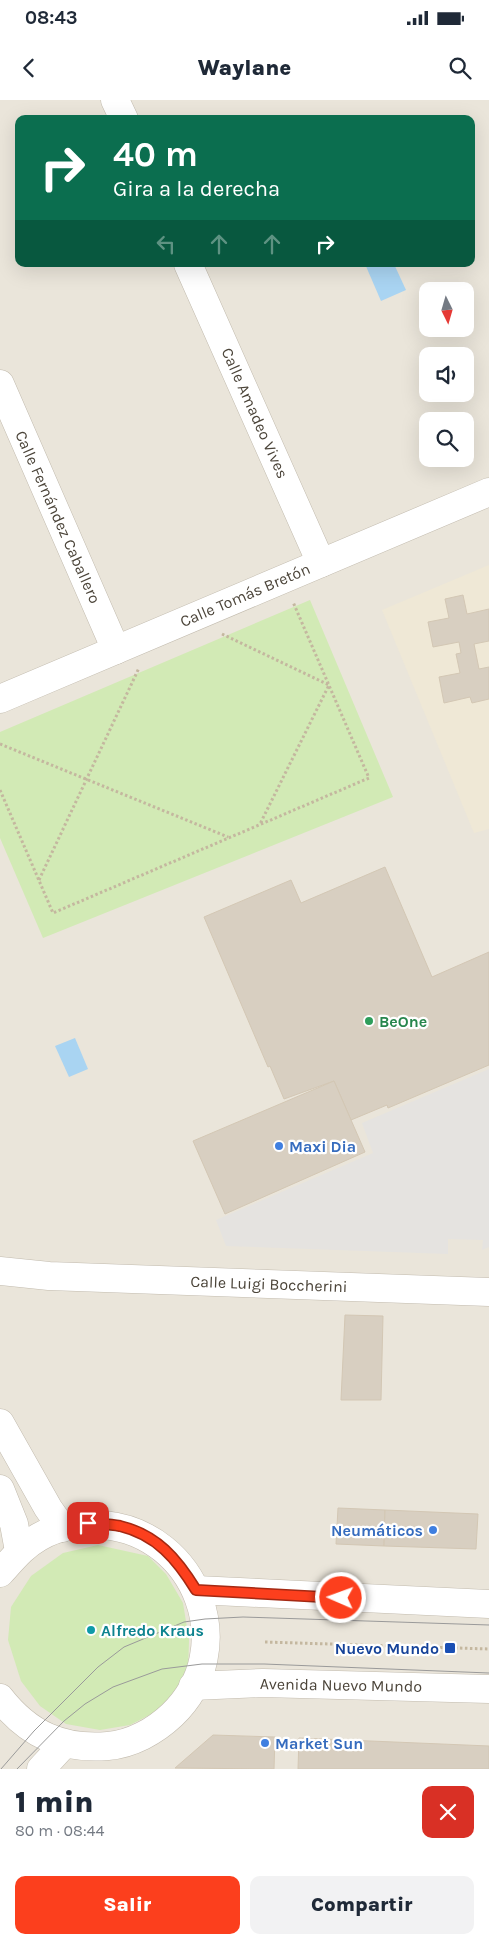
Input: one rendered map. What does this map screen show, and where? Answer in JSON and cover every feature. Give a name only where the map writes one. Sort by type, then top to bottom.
[{"type":"street","points":[[115,100],[122,115]]},
{"type":"street","name":"Calle Amadeo Vives","points":[[189,267],[321,563]]},
{"type":"street","name":"Calle Fernández Caballero","points":[[0,384],[116,650]]},
{"type":"street","name":"Calle Tomás Bretón","points":[[0,699],[489,492]]},
{"type":"street","name":"Calle Luigi Boccherini","points":[[0,1271],[49,1276],[489,1292]]},
{"type":"street","name":"Calle Luigi Boccherini","points":[[0,1285],[49,1276]]},
{"type":"street","points":[[0,1423],[48,1508],[62,1528]]},
{"type":"street","points":[[0,1489],[14,1524],[19,1551]]},
{"type":"street","points":[[0,1573],[19,1551],[39,1537],[62,1528],[88,1523],[119,1526],[140,1534],[164,1548],[182,1567],[196,1590],[204,1618],[206,1641],[202,1664],[193,1686],[179,1707],[161,1725],[139,1737],[114,1745],[89,1747],[64,1744],[34,1731],[3,1711]]},
{"type":"street","points":[[196,1590],[489,1604]]},
{"type":"street","name":"Avenida Nuevo Mundo","points":[[193,1686],[263,1683],[489,1689]]},
{"type":"street","points":[[41,1769],[64,1744]]},
{"type":"path","points":[[0,790],[53,913],[369,778],[293,601]]},
{"type":"path","points":[[219,632],[329,685]]},
{"type":"path","points":[[39,880],[141,665]]},
{"type":"path","points":[[260,824],[329,685]]},
{"type":"path","points":[[0,744],[229,837]]},
{"type":"path","points":[[265,1642],[489,1649]]},
{"type":"shaded area","points":[[0,100],[489,100],[489,1769],[0,1769]]},
{"type":"shaded area","points":[[489,565],[489,829],[474,833],[382,610]]},
{"type":"shaded area","points":[[489,1069],[489,1247],[482,1250],[483,1240],[448,1239],[448,1254],[226,1246],[216,1220],[373,1153],[362,1123]]},
{"type":"green space","points":[[310,600],[393,797],[43,938],[0,838],[0,732]]},
{"type":"green space","points":[[98,1545],[148,1556],[166,1574],[183,1603],[189,1640],[188,1673],[167,1706],[130,1725],[100,1730],[66,1724],[40,1706],[21,1681],[8,1640],[11,1607],[31,1576],[63,1553]]},
{"type":"water","points":[[366,267],[395,267],[406,290],[381,301]]},
{"type":"water","points":[[75,1038],[88,1069],[69,1077],[55,1046]]},
{"type":"building","points":[[463,595],[467,614],[489,609],[489,641],[474,644],[479,669],[489,667],[489,699],[472,703],[470,697],[444,703],[439,677],[460,673],[456,654],[461,653],[459,642],[433,647],[428,622],[449,618],[445,599]]},
{"type":"building","name":"BeOne","points":[[385,867],[432,977],[489,952],[489,1065],[388,1108],[387,1105],[351,1120],[334,1081],[284,1099],[270,1066],[268,1067],[204,917],[291,880],[301,903]]},
{"type":"building","name":"Maxi Dia","points":[[334,1081],[365,1152],[225,1214],[193,1141]]},
{"type":"building","points":[[345,1315],[383,1316],[381,1400],[341,1400]]},
{"type":"building","points":[[338,1508],[385,1510],[384,1546],[336,1544]]},
{"type":"building","points":[[385,1510],[478,1514],[476,1549],[384,1546]]},
{"type":"building","points":[[213,1735],[275,1737],[274,1769],[175,1768]]},
{"type":"building","points":[[299,1738],[489,1746],[489,1769],[298,1769]]},
{"type":"tram line","points":[[1,1769],[34,1731],[98,1667],[124,1647],[184,1622],[243,1617],[489,1625]]},
{"type":"tram line","points":[[17,1769],[64,1721],[85,1704],[113,1687],[162,1669],[202,1664],[264,1664],[489,1673]]},
{"type":"place","name":"BeOne","points":[[369,1021]]},
{"type":"place","name":"Maxi Dia","points":[[279,1146]]},
{"type":"place","name":"Neumáticos","points":[[433,1530]]},
{"type":"place","name":"Alfredo Kraus","points":[[91,1630]]},
{"type":"place","name":"Nuevo Mundo","points":[[450,1648]]},
{"type":"place","name":"Market Sun","points":[[265,1743]]},
{"type":"route","points":[[88,1523],[119,1526],[140,1534],[164,1548],[182,1567],[196,1590],[341,1598]]}]
